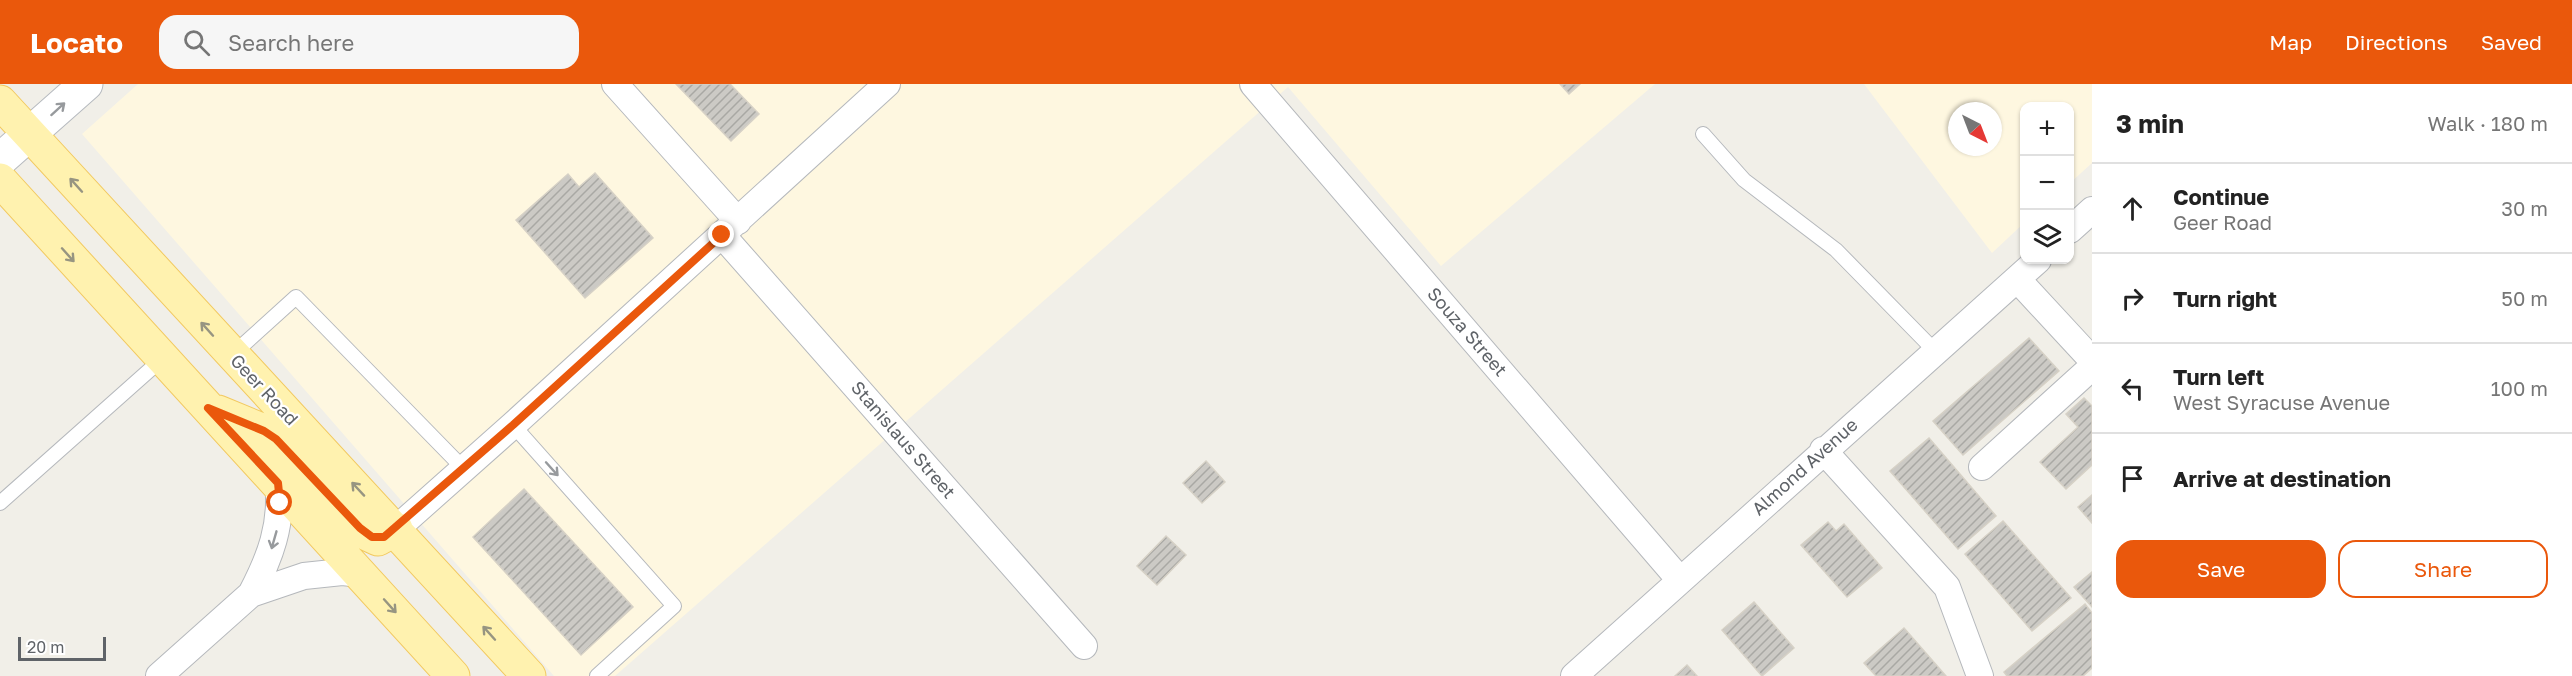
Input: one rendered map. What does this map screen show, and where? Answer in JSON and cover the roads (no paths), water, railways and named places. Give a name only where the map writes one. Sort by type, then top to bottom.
[{"type":"main road","points":[[0,160],[86,84]]},
{"type":"main road","name":"Geer Road","points":[[0,102],[232,356],[396,529],[529,676]]},
{"type":"main road","points":[[0,180],[453,676]]},
{"type":"main road","points":[[208,408],[264,431],[276,439],[365,533],[378,539],[396,529]]},
{"type":"street","name":"Stanislaus Street","points":[[615,84],[730,228],[1084,646]]},
{"type":"street","points":[[396,529],[887,84]]},
{"type":"street","name":"Souza Street","points":[[1253,84],[1680,580]]},
{"type":"street","points":[[2074,226],[2092,210]]},
{"type":"street","name":"Almond Avenue","points":[[1574,676],[1823,450],[2034,264]]},
{"type":"street","points":[[2017,279],[2092,360]]},
{"type":"street","points":[[1982,467],[2092,367]]},
{"type":"street","points":[[1823,450],[1947,587],[1980,676]]},
{"type":"street","points":[[159,676],[251,594],[266,563],[279,525],[278,483]]},
{"type":"street","points":[[251,594],[304,576],[342,572],[362,574]]},
{"type":"lane","points":[[1703,134],[1744,180],[1836,250],[1935,351]]},
{"type":"lane","points":[[232,356],[296,297],[464,469]]},
{"type":"lane","points":[[0,503],[162,358]]},
{"type":"lane","points":[[513,425],[674,606],[597,676]]}]
